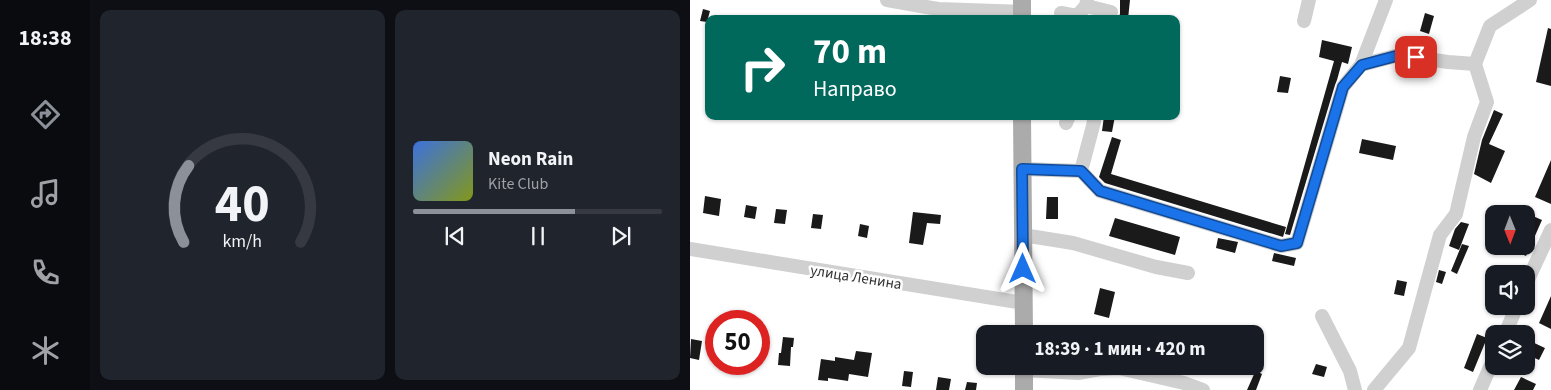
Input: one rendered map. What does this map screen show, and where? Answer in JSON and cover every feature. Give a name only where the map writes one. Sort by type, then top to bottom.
[{"type":"main road","points":[[1022,120],[1024,325]]},
{"type":"main road","points":[[1024,375],[1024,390]]},
{"type":"street","points":[[887,0],[938,9],[1022,10]]},
{"type":"street","points":[[1304,21],[1309,0]]},
{"type":"street","points":[[1022,169],[1081,171],[1100,191],[1281,246],[1297,243],[1343,87],[1362,65],[1386,0]]},
{"type":"street","points":[[1374,390],[1409,348],[1440,235],[1456,214],[1474,137],[1487,102],[1475,64],[1490,26],[1530,0]]},
{"type":"street","points":[[1078,15],[1087,3],[1112,10]]},
{"type":"street","points":[[1061,13],[1072,15]]},
{"type":"street","points":[[1362,65],[1400,55],[1475,64]]},
{"type":"street","points":[[1081,171],[1094,120]]},
{"type":"street","points":[[1535,265],[1551,230]]},
{"type":"street","points":[[1023,235],[1073,243],[1156,267],[1188,274]]},
{"type":"street","name":"улица Ленина","points":[[690,249],[1023,303]]},
{"type":"street","points":[[1322,316],[1350,371],[1355,390]]},
{"type":"street","points":[[1149,375],[1184,383],[1203,390]]},
{"type":"street","points":[[1480,390],[1487,375]]},
{"type":"building","points":[[1120,0],[1130,0],[1128,15],[1120,14]]},
{"type":"building","points":[[703,9],[710,11],[709,15],[705,15],[705,22],[700,21]]},
{"type":"building","points":[[1425,13],[1434,16],[1429,34],[1420,31]]},
{"type":"building","points":[[1548,28],[1551,29],[1551,86],[1536,82]]},
{"type":"building","points":[[1322,40],[1352,47],[1348,64],[1342,62],[1290,235],[1285,234],[1334,61],[1319,57]]},
{"type":"building","points":[[1280,76],[1291,78],[1288,93],[1277,92]]},
{"type":"building","points":[[1494,110],[1503,114],[1489,144],[1505,151],[1491,183],[1474,174],[1482,140]]},
{"type":"building","points":[[1103,120],[1114,120],[1112,132],[1102,131]]},
{"type":"building","points":[[1112,137],[1121,140],[1111,174],[1286,227],[1283,237],[1105,183],[1099,177]]},
{"type":"building","points":[[1362,139],[1396,146],[1393,160],[1359,153]]},
{"type":"building","points":[[1551,160],[1551,204],[1535,197]]},
{"type":"building","points":[[705,196],[721,199],[719,216],[703,213]]},
{"type":"building","points":[[1047,197],[1058,197],[1058,219],[1046,219]]},
{"type":"building","points":[[746,205],[757,207],[755,219],[744,217]]},
{"type":"building","points":[[776,209],[787,210],[785,224],[774,223]]},
{"type":"building","points":[[913,212],[941,215],[940,224],[927,223],[923,245],[909,243]]},
{"type":"building","points":[[813,214],[823,215],[821,229],[811,228]]},
{"type":"building","points":[[1535,217],[1542,220],[1535,236]]},
{"type":"building","points":[[1115,218],[1180,237],[1175,255],[1109,236]]},
{"type":"building","points":[[1461,222],[1469,224],[1459,250],[1449,246],[1455,229]]},
{"type":"building","points":[[860,224],[869,226],[867,238],[858,236]]},
{"type":"building","points":[[1218,238],[1238,242],[1235,253],[1216,248]]},
{"type":"building","points":[[1462,244],[1469,246],[1457,274],[1451,271]]},
{"type":"building","points":[[1274,253],[1296,258],[1294,266],[1272,261]]},
{"type":"building","points":[[1439,270],[1446,272],[1442,284],[1436,282]]},
{"type":"building","points":[[1397,280],[1407,282],[1404,296],[1394,294]]},
{"type":"building","points":[[1100,288],[1115,292],[1109,318],[1094,314]]},
{"type":"building","points":[[1551,296],[1551,329],[1539,323]]},
{"type":"building","points":[[1477,334],[1485,337],[1485,343],[1473,372],[1464,368]]},
{"type":"building","points":[[783,337],[794,338],[793,347],[791,347],[790,366],[778,365]]},
{"type":"building","points":[[691,339],[702,341],[699,360],[690,358]]},
{"type":"building","points":[[1535,343],[1545,348],[1539,360],[1535,358]]},
{"type":"building","points":[[856,351],[872,353],[868,377],[849,374],[848,381],[828,378],[828,381],[818,380],[821,359],[835,361],[835,357],[854,360]]},
{"type":"building","points":[[1316,364],[1327,367],[1324,377],[1312,374]]},
{"type":"building","points":[[904,371],[913,372],[911,387],[902,386]]},
{"type":"building","points":[[1254,375],[1262,375],[1256,390],[1247,390]]},
{"type":"building","points":[[938,377],[951,379],[949,390],[936,390]]},
{"type":"building","points":[[1521,377],[1536,384],[1533,390],[1514,390]]},
{"type":"building","points":[[967,382],[977,383],[976,390],[965,390]]},
{"type":"route","points":[[1023,269],[1022,169],[1081,171],[1100,191],[1281,246],[1297,243],[1343,87],[1362,65],[1400,55],[1416,57]]}]
